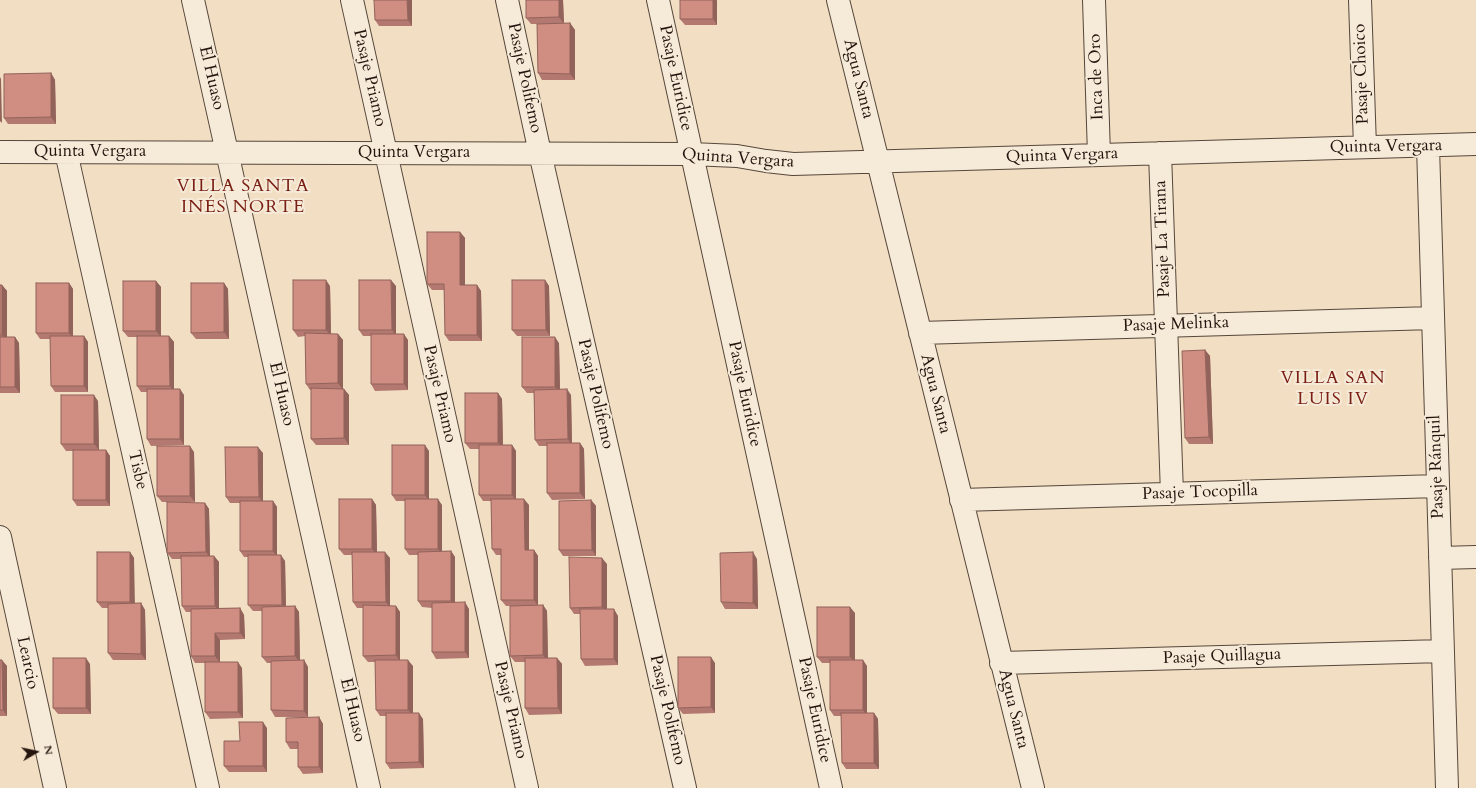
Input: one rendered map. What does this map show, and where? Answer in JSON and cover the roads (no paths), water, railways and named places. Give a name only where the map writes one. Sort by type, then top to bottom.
[{"type":"street","name":"El Huaso","points":[[193,0],[369,788]]},
{"type":"street","name":"Pasaje Priamo","points":[[352,0],[527,788]]},
{"type":"street","name":"Pasaje Polifemo","points":[[507,0],[540,153],[685,788]]},
{"type":"street","name":"Pasaje Euridice","points":[[658,0],[831,788]]},
{"type":"street","name":"Agua Santa","points":[[838,0],[1033,788]]},
{"type":"street","name":"Inca de Oro","points":[[1094,0],[1099,154]]},
{"type":"street","name":"Pasaje Choico","points":[[1360,0],[1365,147]]},
{"type":"street","name":"Quinta Vergara","points":[[0,152],[691,154],[737,156],[793,164],[878,160],[1476,144]]},
{"type":"street","name":"Pasaje Ránquil","points":[[1428,146],[1446,788]]},
{"type":"street","name":"Tisbe","points":[[66,152],[208,788]]},
{"type":"street","name":"Pasaje La Tirana","points":[[1160,153],[1172,494]]},
{"type":"street","name":"Pasaje Melinka","points":[[920,333],[1433,318]]},
{"type":"street","name":"Pasaje Tocopilla","points":[[962,500],[1438,486]]},
{"type":"street","name":"Learcio","points":[[0,537],[55,788]]},
{"type":"street","points":[[1440,558],[1476,557]]},
{"type":"street","name":"Pasaje Quillagua","points":[[1001,663],[1442,651]]},
{"type":"district","name":"VILLA SANTA INÉS NORTE","points":[[243,197]]},
{"type":"district","name":"VILLA SAN LUIS IV","points":[[1333,389]]}]
